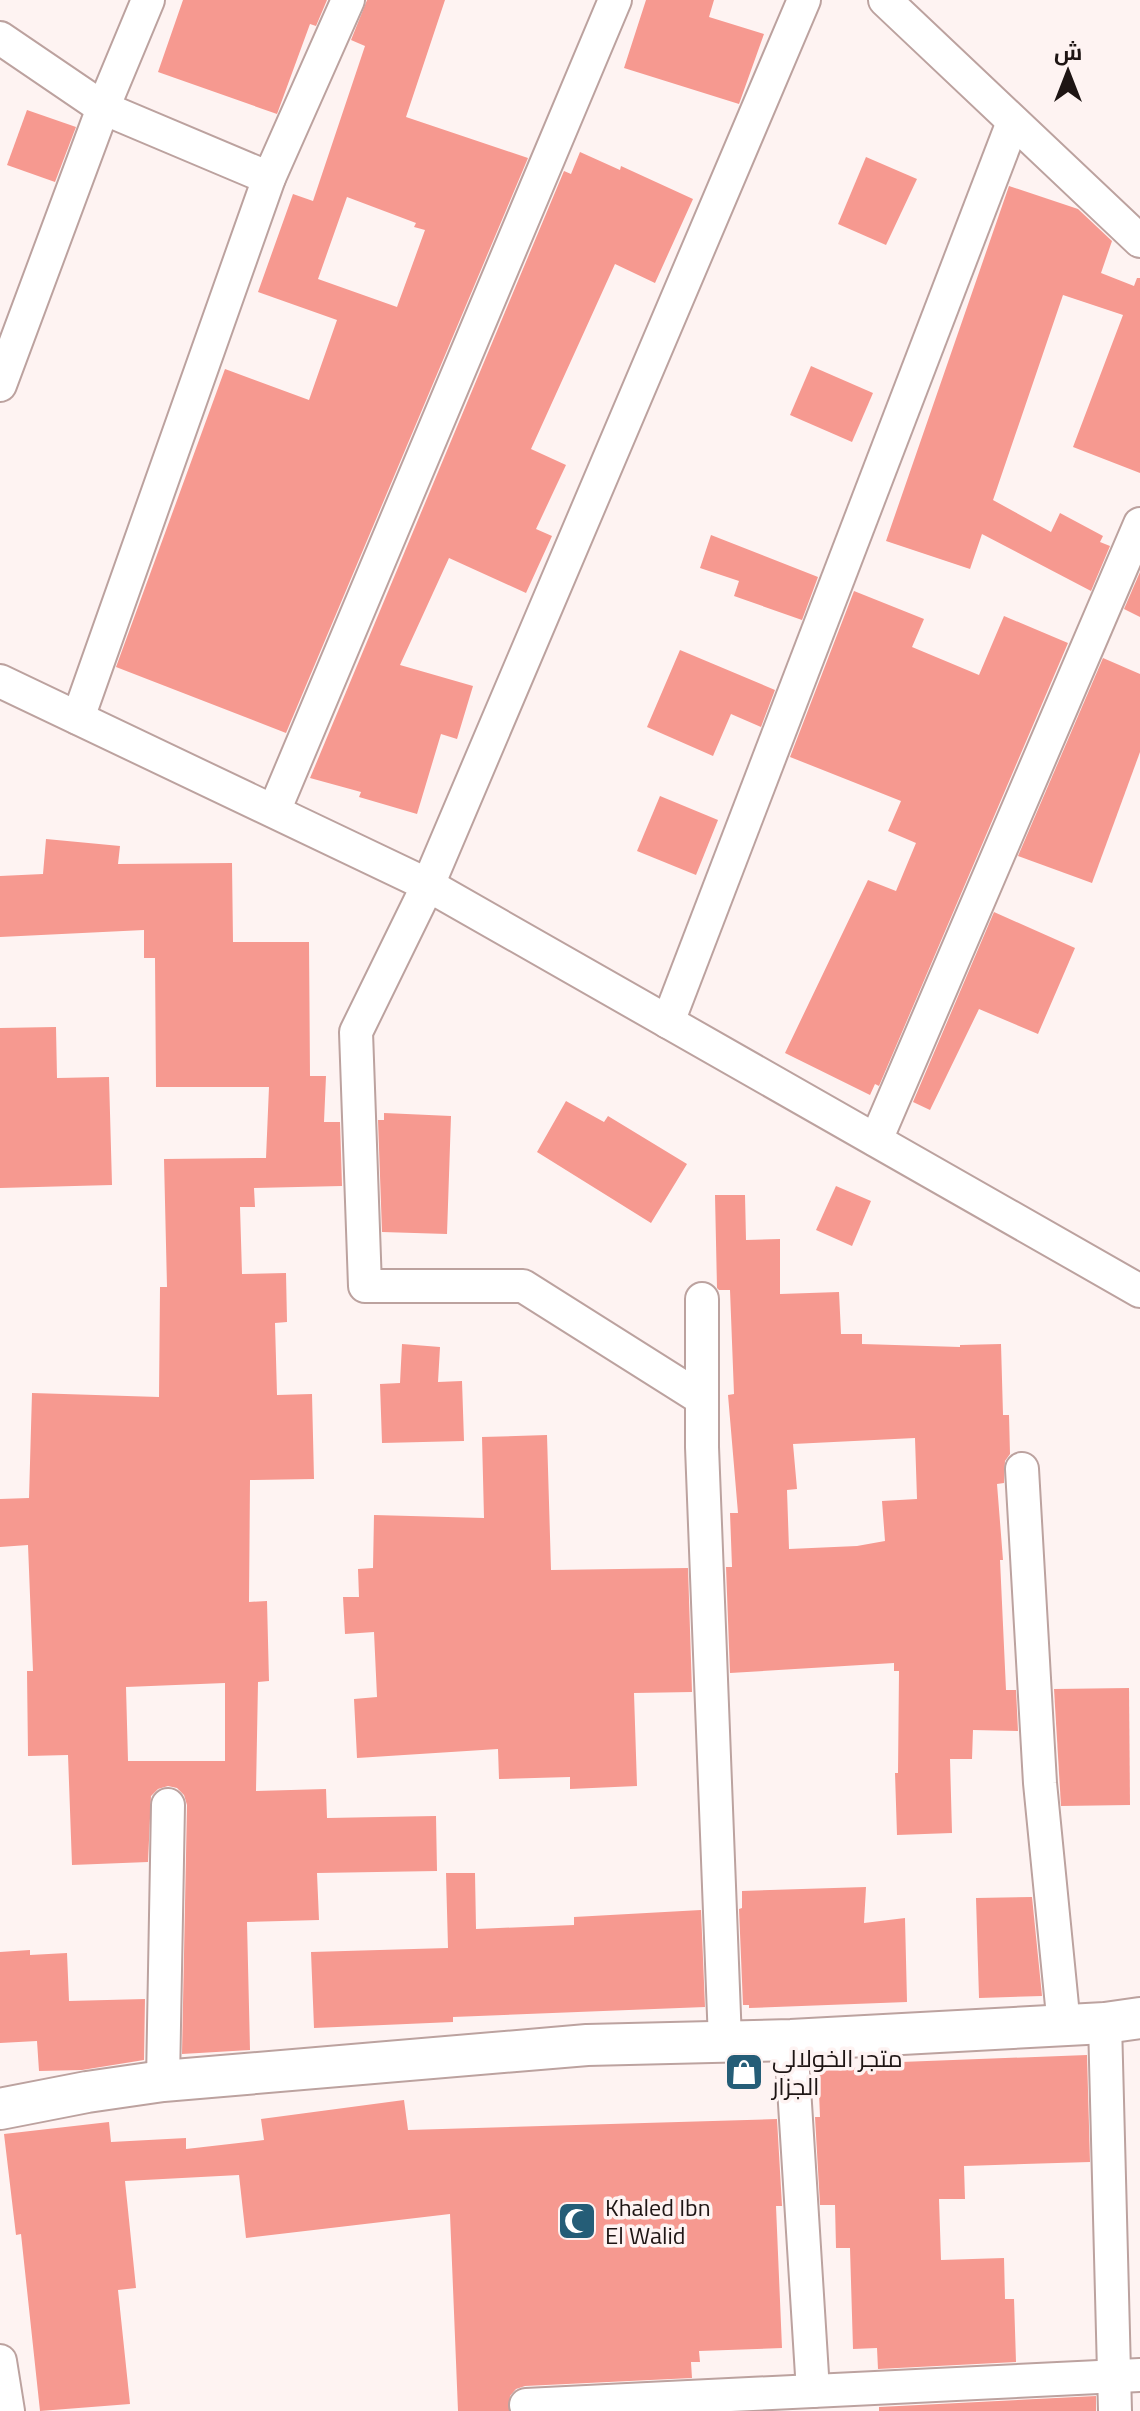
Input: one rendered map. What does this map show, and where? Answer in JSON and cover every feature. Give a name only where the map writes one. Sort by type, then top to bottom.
[{"type":"street","points":[[0,385],[103,108],[148,0]]},
{"type":"street","points":[[78,718],[269,178],[348,0]]},
{"type":"street","points":[[274,811],[615,0]]},
{"type":"street","points":[[702,1399],[523,1286],[365,1286],[356,1032],[428,885],[804,0]]},
{"type":"street","points":[[885,0],[1140,241]]},
{"type":"street","points":[[0,38],[103,108],[269,178]]},
{"type":"street","points":[[668,1022],[1013,122]]},
{"type":"street","points":[[876,1140],[1140,524]]},
{"type":"street","points":[[0,681],[428,885],[1140,1291]]},
{"type":"street","points":[[702,1299],[702,1399],[725,2041]]},
{"type":"street","points":[[1022,1469],[1040,1783],[1064,2026]]},
{"type":"street","points":[[163,2081],[168,1805]]},
{"type":"street","points":[[0,2109],[163,2081],[587,2045],[791,2040],[1064,2026],[1123,2020],[1126,2375],[1115,2411]]},
{"type":"street","points":[[791,2040],[813,2391]]},
{"type":"street","points":[[0,2361],[8,2411]]},
{"type":"street","points":[[526,2405],[813,2391],[855,2400],[1126,2375]]},
{"type":"building","points":[[183,0],[327,0],[316,26],[310,24],[277,114],[158,72]]},
{"type":"building","points":[[367,0],[445,0],[406,117],[528,158],[286,733],[116,667],[225,369],[309,400],[337,320],[258,292],[293,194],[313,201],[365,46],[351,40]],"holes":[[[347,197],[416,223],[414,227],[425,230],[397,307],[318,279]]]},
{"type":"building","points":[[646,0],[714,0],[709,17],[764,34],[739,104],[624,68]]},
{"type":"building","points":[[27,110],[76,127],[55,182],[7,165]]},
{"type":"building","points":[[580,152],[620,170],[621,166],[693,199],[655,283],[615,264],[531,449],[566,465],[536,529],[552,536],[526,593],[449,558],[400,665],[473,686],[457,739],[441,734],[417,814],[359,797],[361,792],[310,778],[564,171],[571,174]]},
{"type":"building","points":[[866,157],[917,179],[886,245],[838,224]]},
{"type":"building","points":[[1009,186],[1078,209],[1112,241],[1101,273],[1134,286],[1140,278],[1140,473],[1073,447],[1123,315],[1063,295],[993,500],[1051,532],[1060,513],[1103,536],[1100,542],[1110,546],[1091,591],[982,534],[970,569],[886,541]]},
{"type":"building","points":[[811,366],[873,393],[852,442],[790,415]]},
{"type":"building","points":[[711,535],[818,577],[802,620],[734,596],[739,581],[700,568]]},
{"type":"building","points":[[1140,572],[1140,617],[1124,609]]},
{"type":"building","points":[[854,591],[924,619],[912,647],[979,675],[1004,616],[1068,643],[879,1086],[875,1084],[870,1095],[785,1053],[868,880],[896,891],[916,843],[888,831],[901,801],[790,757]]},
{"type":"building","points":[[680,650],[775,690],[761,727],[731,714],[713,756],[647,727]]},
{"type":"building","points":[[1103,658],[1140,674],[1140,752],[1092,883],[1018,856]]},
{"type":"building","points":[[660,796],[718,820],[696,875],[637,851]]},
{"type":"building","points":[[46,839],[120,846],[118,864],[232,863],[233,942],[309,942],[310,1076],[326,1076],[324,1122],[340,1122],[342,1186],[254,1188],[255,1207],[240,1207],[242,1274],[286,1273],[287,1322],[275,1323],[277,1395],[312,1394],[314,1479],[250,1480],[249,1602],[267,1601],[269,1681],[258,1682],[256,1791],[326,1789],[327,1818],[436,1816],[437,1871],[317,1873],[319,1920],[247,1922],[250,2050],[182,2054],[187,1805],[184,1795],[177,1788],[168,1786],[158,1789],[151,1796],[148,1862],[72,1865],[68,1755],[28,1756],[27,1671],[33,1671],[28,1545],[0,1547],[0,1499],[29,1498],[32,1393],[159,1397],[160,1287],[167,1287],[164,1159],[266,1158],[269,1087],[156,1087],[155,958],[144,958],[144,930],[0,937],[0,876],[43,874]],"holes":[[[225,1683],[225,1761],[128,1761],[126,1687]]]},
{"type":"building","points":[[994,912],[1075,948],[1038,1034],[979,1009],[930,1110],[913,1102]]},
{"type":"building","points":[[56,1027],[57,1078],[109,1077],[112,1185],[0,1188],[0,1028]]},
{"type":"building","points":[[566,1101],[604,1122],[608,1116],[687,1164],[651,1223],[537,1152]]},
{"type":"building","points":[[384,1113],[451,1116],[447,1234],[382,1232],[378,1120],[384,1120]]},
{"type":"building","points":[[836,1186],[871,1201],[852,1246],[816,1230]]},
{"type":"building","points":[[715,1195],[745,1195],[746,1240],[780,1239],[780,1294],[839,1292],[841,1334],[862,1334],[862,1344],[960,1347],[1001,1344],[1003,1415],[1009,1415],[1010,1454],[1005,1461],[1004,1483],[997,1484],[1003,1560],[1000,1560],[1006,1690],[1016,1690],[1018,1731],[973,1730],[972,1759],[950,1759],[952,1833],[897,1835],[895,1773],[898,1773],[899,1671],[894,1671],[894,1663],[730,1673],[726,1567],[732,1567],[730,1513],[738,1513],[728,1395],[734,1394],[730,1290],[717,1288]],"holes":[[[915,1438],[917,1499],[882,1501],[885,1541],[857,1546],[789,1549],[787,1490],[797,1489],[793,1444]]]},
{"type":"building","points":[[402,1344],[440,1347],[438,1382],[462,1381],[464,1441],[382,1443],[380,1384],[400,1383]]},
{"type":"building","points":[[547,1435],[551,1570],[688,1568],[692,1692],[634,1693],[637,1786],[570,1789],[570,1777],[499,1779],[498,1749],[357,1758],[354,1699],[377,1697],[374,1632],[345,1634],[343,1597],[359,1597],[358,1569],[373,1568],[374,1515],[484,1518],[482,1437]]},
{"type":"building","points":[[1129,1688],[1130,1805],[1061,1806],[1054,1689]]},
{"type":"building","points":[[446,1873],[475,1873],[476,1929],[574,1925],[574,1917],[701,1910],[705,2007],[453,2017],[453,2022],[314,2028],[311,1952],[448,1948]]},
{"type":"building","points":[[866,1887],[864,1923],[905,1918],[907,2002],[749,2008],[749,2005],[743,2005],[739,1909],[742,1908],[742,1891]]},
{"type":"building","points":[[1032,1897],[1042,1996],[979,1998],[976,1898]]},
{"type":"building","points":[[30,1950],[30,1955],[67,1953],[69,2001],[145,1999],[144,2060],[82,2070],[39,2071],[37,2041],[0,2043],[0,1952]]},
{"type":"building","points":[[1087,2055],[1090,2162],[964,2166],[965,2199],[939,2199],[941,2260],[1004,2258],[1005,2299],[1014,2299],[1016,2362],[878,2369],[877,2348],[853,2349],[850,2248],[836,2248],[835,2205],[820,2205],[815,2117],[820,2117],[818,2069],[875,2067],[875,2063]]},
{"type":"building","points":[[404,2100],[408,2130],[777,2119],[782,2206],[776,2206],[782,2348],[699,2351],[700,2362],[691,2362],[692,2378],[525,2386],[516,2389],[510,2396],[509,2411],[458,2411],[450,2214],[246,2238],[239,2175],[125,2181],[136,2288],[118,2290],[130,2404],[40,2411],[21,2234],[16,2235],[4,2134],[109,2122],[111,2142],[186,2138],[186,2149],[264,2140],[261,2119]]},
{"type":"building","points":[[1096,2396],[1096,2411],[879,2411],[879,2407]]},
{"type":"place","name":"متجر الخولالي الجزار","points":[[744,2072]]},
{"type":"place","name":"Khaled Ibn El Walid","points":[[577,2221]]}]
